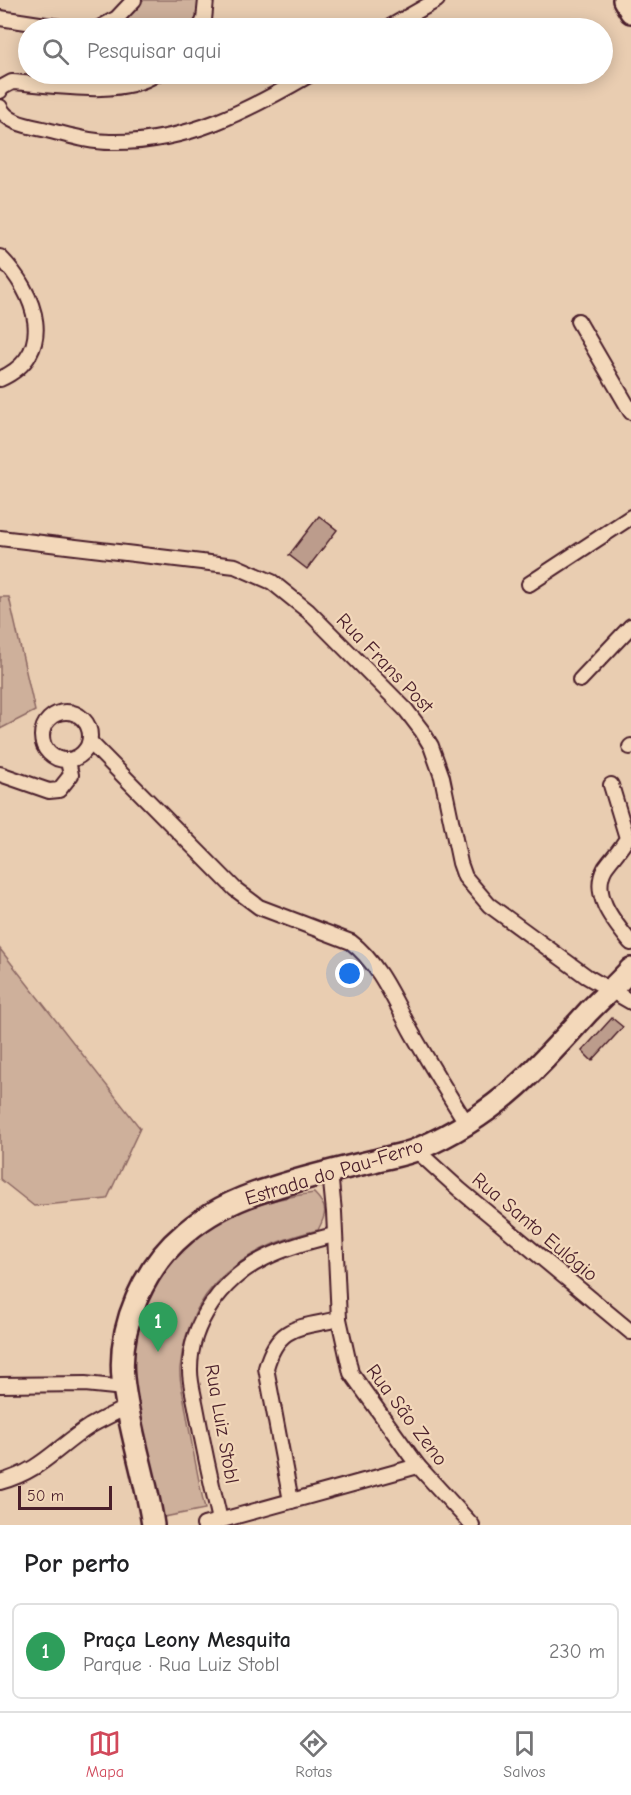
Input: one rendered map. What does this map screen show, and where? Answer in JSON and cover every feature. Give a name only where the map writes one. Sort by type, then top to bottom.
[{"type":"main road","points":[[624,0],[631,12]]},
{"type":"main road","name":"Estrada do Pau-Ferro","points":[[153,1525],[143,1468],[126,1397],[123,1358],[131,1313],[150,1275],[168,1250],[205,1218],[265,1190],[416,1150],[467,1124],[517,1087],[631,969]]},
{"type":"street","points":[[117,18],[134,0]]},
{"type":"street","points":[[204,18],[206,0]]},
{"type":"street","points":[[406,18],[437,0]]},
{"type":"street","points":[[0,18],[18,21]]},
{"type":"street","points":[[0,91],[7,83],[18,82]]},
{"type":"street","points":[[42,84],[103,88],[131,84]]},
{"type":"street","points":[[0,107],[3,114],[11,120],[75,138],[131,142],[189,132],[217,124],[293,84]]},
{"type":"street","points":[[0,257],[22,287],[34,309],[37,324],[28,360],[12,374],[0,379]]},
{"type":"street","points":[[578,321],[631,412]]},
{"type":"street","points":[[529,584],[631,518]]},
{"type":"street","name":"Rua Frans Post","points":[[0,538],[235,566],[272,582],[308,611],[406,710],[422,730],[438,762],[460,863],[465,877],[474,890],[489,905],[586,976],[631,1002]]},
{"type":"street","points":[[580,680],[630,630]]},
{"type":"street","points":[[90,742],[82,755],[68,760],[54,757],[44,746],[43,731],[51,718],[64,712],[79,716],[88,727],[90,742],[241,894],[259,907],[351,942],[359,948],[380,976],[435,1074],[467,1124]]},
{"type":"street","points":[[0,774],[42,789],[59,790],[71,775],[68,760]]},
{"type":"street","points":[[611,785],[627,838],[605,868],[600,891],[606,906],[631,943]]},
{"type":"street","name":"Rua Santo Eulógio","points":[[416,1150],[468,1197],[631,1332]]},
{"type":"street","name":"Rua São Zeno","points":[[330,1172],[339,1319],[351,1373],[418,1466],[472,1525]]},
{"type":"street","name":"Rua Luiz Stobl","points":[[220,1520],[208,1471],[190,1372],[192,1346],[201,1321],[217,1295],[262,1259],[307,1242],[334,1235]]},
{"type":"street","points":[[291,1500],[270,1398],[266,1368],[268,1360],[278,1340],[289,1330],[339,1319]]},
{"type":"street","points":[[0,1385],[85,1384],[126,1397]]},
{"type":"street","points":[[0,1482],[33,1470],[126,1397]]},
{"type":"street","points":[[204,1525],[418,1466]]},
{"type":"street","points":[[253,1511],[255,1525]]},
{"type":"shaded area","points":[[138,0],[201,0],[202,8],[196,18],[125,18]]},
{"type":"shaded area","points":[[0,597],[9,597],[35,711],[0,729]]},
{"type":"shaded area","points":[[0,949],[140,1128],[107,1199],[34,1206],[0,1179]]},
{"type":"shaded area","points":[[314,1193],[322,1202],[325,1210],[318,1230],[266,1247],[243,1260],[207,1293],[194,1315],[185,1340],[180,1377],[205,1509],[159,1518],[132,1371],[137,1328],[148,1296],[165,1267],[187,1244],[214,1225],[244,1210],[278,1199]]},
{"type":"building","points":[[319,516],[337,530],[307,569],[289,555]]},
{"type":"building","points":[[612,1018],[623,1027],[592,1061],[582,1051]]},
{"type":"place","name":"Praça Leony Mesquita","points":[[158,1352]]}]
